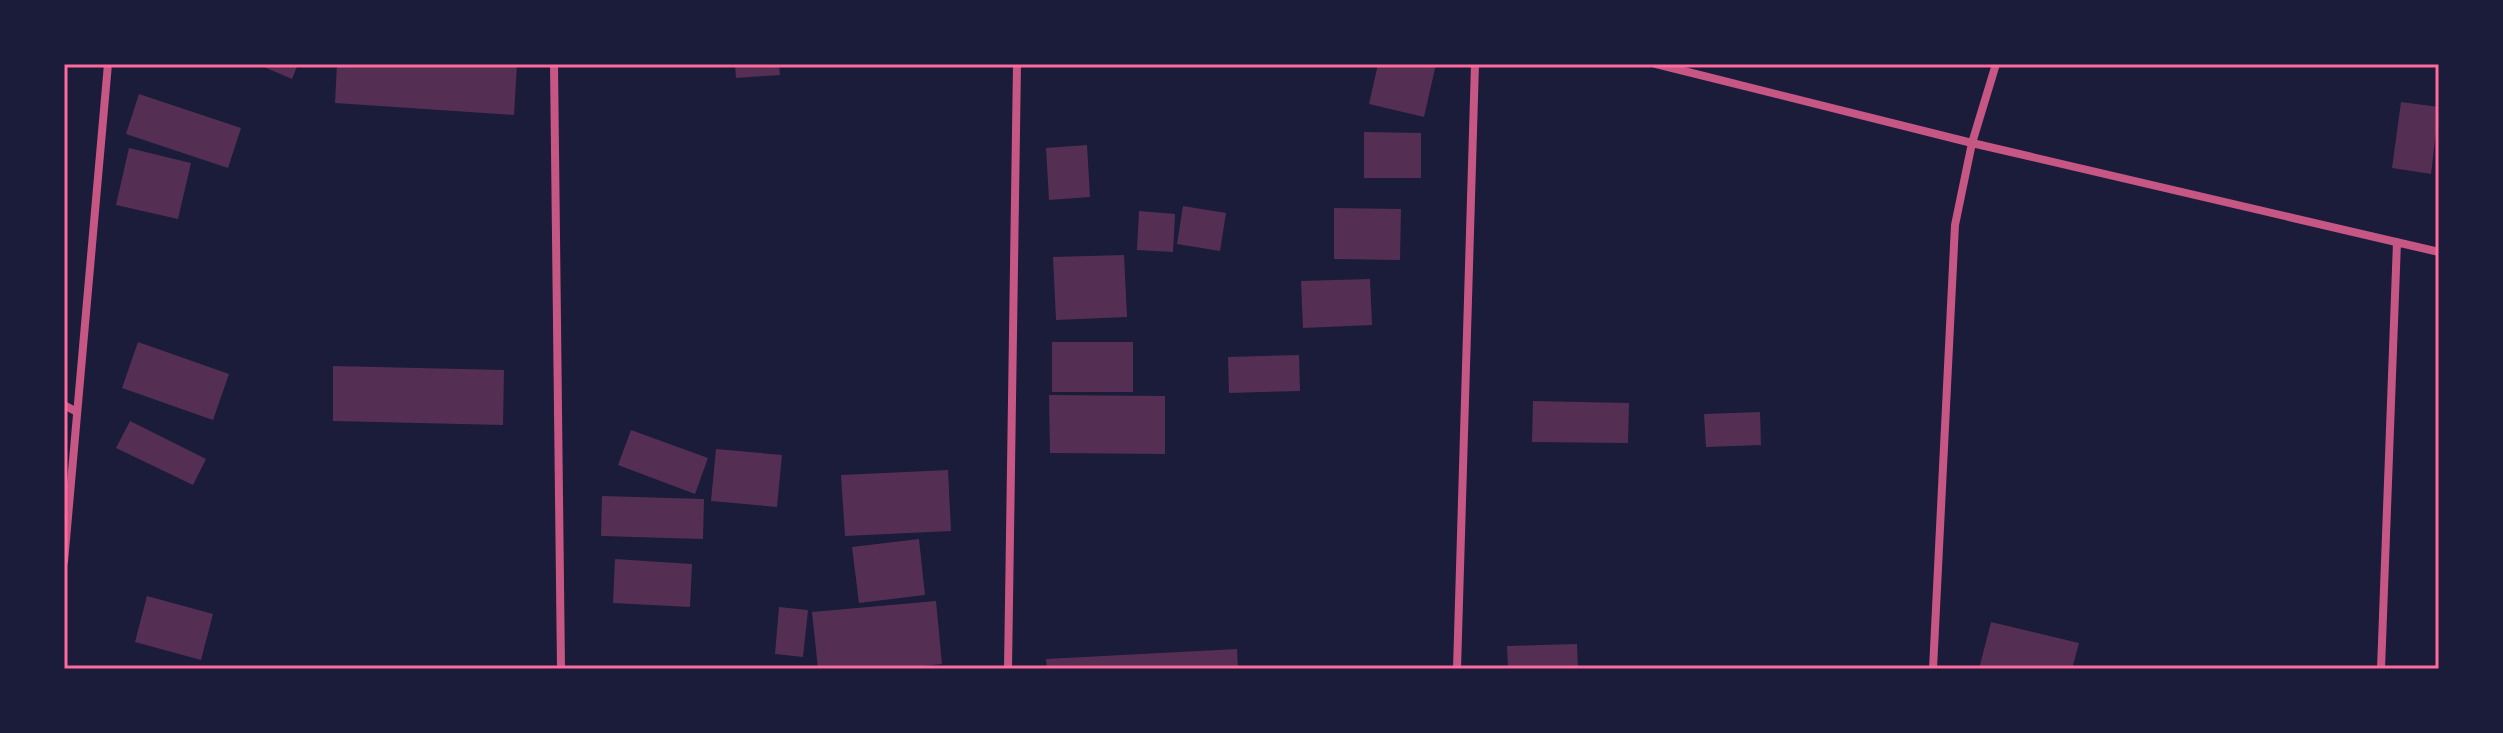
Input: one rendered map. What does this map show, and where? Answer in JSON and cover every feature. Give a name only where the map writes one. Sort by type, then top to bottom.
[{"type":"street","points":[[64,562],[108,64]]},
{"type":"street","points":[[554,64],[561,669]]},
{"type":"street","points":[[1008,669],[1017,64]]},
{"type":"street","points":[[1457,669],[1475,64]]},
{"type":"street","points":[[1656,64],[1972,143],[2439,252]]},
{"type":"street","points":[[1933,669],[1955,225],[1972,143],[1996,64]]},
{"type":"street","points":[[2381,669],[2397,242]]},
{"type":"street","points":[[64,405],[77,412]]},
{"type":"building","points":[[257,64],[298,64],[292,79]]},
{"type":"building","points":[[337,64],[517,64],[514,115],[335,103]]},
{"type":"building","points":[[735,64],[779,64],[780,75],[736,78]]},
{"type":"building","points":[[1378,64],[1436,64],[1424,117],[1369,104]]},
{"type":"building","points":[[139,94],[241,128],[228,168],[126,134]]},
{"type":"building","points":[[2401,102],[2439,107],[2431,174],[2392,168]]},
{"type":"building","points":[[1364,132],[1421,133],[1421,178],[1364,178]]},
{"type":"building","points":[[1087,145],[1090,197],[1049,200],[1046,148]]},
{"type":"building","points":[[129,148],[191,163],[178,219],[116,205]]},
{"type":"building","points":[[1183,206],[1226,213],[1220,251],[1177,244]]},
{"type":"building","points":[[1334,208],[1401,209],[1400,260],[1334,259]]},
{"type":"building","points":[[1139,211],[1175,214],[1173,252],[1137,250]]},
{"type":"building","points":[[1124,255],[1127,317],[1056,320],[1053,257]]},
{"type":"building","points":[[1370,279],[1372,325],[1303,328],[1301,281]]},
{"type":"building","points":[[138,342],[229,374],[213,420],[122,388]]},
{"type":"building","points":[[1052,342],[1133,342],[1133,392],[1052,392]]},
{"type":"building","points":[[1299,355],[1300,391],[1229,393],[1228,357]]},
{"type":"building","points":[[333,366],[504,370],[503,425],[333,421]]},
{"type":"building","points":[[1049,395],[1165,396],[1165,454],[1050,453]]},
{"type":"building","points":[[1533,401],[1629,403],[1628,443],[1532,442]]},
{"type":"building","points":[[1760,412],[1761,445],[1706,447],[1704,414]]},
{"type":"building","points":[[130,421],[206,459],[193,485],[116,448]]},
{"type":"building","points":[[631,430],[708,458],[695,494],[618,465]]},
{"type":"building","points":[[716,449],[782,455],[777,507],[711,501]]},
{"type":"building","points":[[948,470],[951,531],[845,536],[841,475]]},
{"type":"building","points":[[602,496],[704,499],[703,539],[601,536]]},
{"type":"building","points":[[919,539],[925,595],[859,603],[852,547]]},
{"type":"building","points":[[615,559],[692,564],[690,607],[613,603]]},
{"type":"building","points":[[147,596],[213,614],[201,660],[135,642]]},
{"type":"building","points":[[936,601],[942,664],[893,669],[818,669],[812,612]]},
{"type":"building","points":[[779,607],[808,610],[803,657],[775,654]]},
{"type":"building","points":[[1991,622],[2079,643],[2072,669],[1979,669]]},
{"type":"building","points":[[1577,644],[1578,669],[1508,669],[1507,646]]},
{"type":"building","points":[[1237,649],[1238,669],[1047,669],[1046,659]]}]
